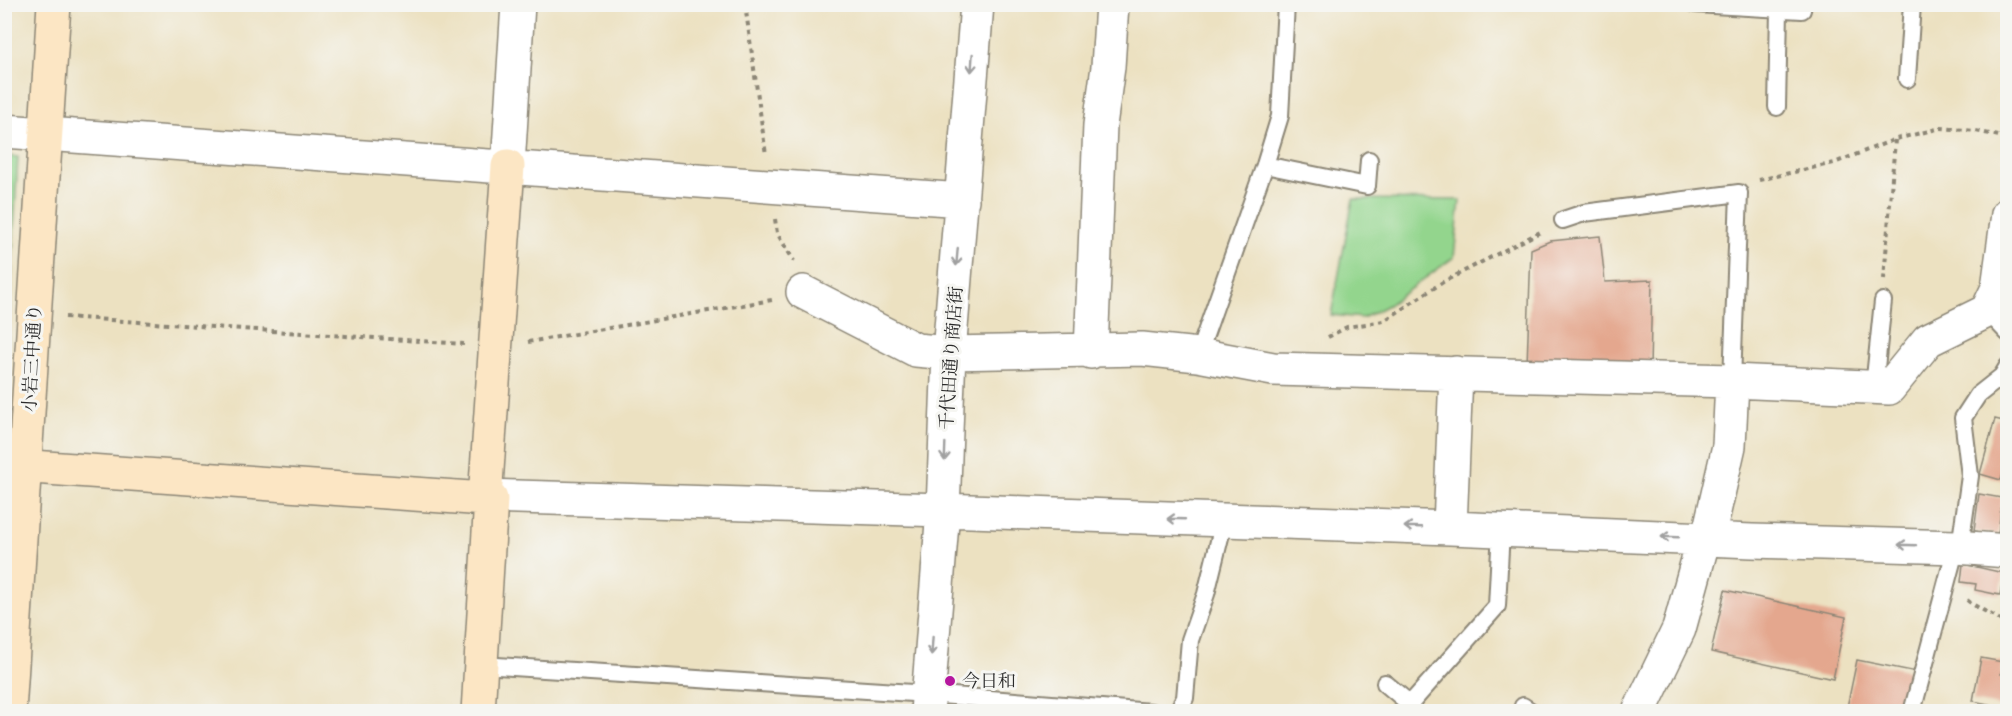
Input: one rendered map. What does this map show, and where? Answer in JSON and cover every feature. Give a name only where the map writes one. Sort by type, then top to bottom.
[{"type":"street","name":"小岩三中通り","points":[[9,711],[15,466],[46,134],[54,4]]},
{"type":"street","points":[[485,498],[518,4]]},
{"type":"street","name":"千代田通り商店街","points":[[928,703],[943,510],[949,353],[977,4]]},
{"type":"street","points":[[1091,352],[1100,125],[1113,4]]},
{"type":"street","points":[[4,131],[962,200]]},
{"type":"street","points":[[803,292],[916,350],[949,353],[1091,352],[1142,349],[1198,355],[1273,369],[1732,381],[1889,388],[1928,340],[1997,322],[1998,288],[2007,214]]},
{"type":"street","points":[[1450,528],[1456,373]]},
{"type":"street","points":[[1639,711],[1679,628],[1706,538],[1729,446],[1732,381]]},
{"type":"street","points":[[15,466],[485,498],[943,510],[1958,547],[2007,551]]},
{"type":"street","points":[[478,711],[491,499],[485,498]]},
{"type":"lane","points":[[1198,355],[1280,116],[1286,4]]},
{"type":"lane","points":[[1695,4],[1779,10],[1802,10],[1803,4]]},
{"type":"lane","points":[[1907,79],[1912,4]]},
{"type":"lane","points":[[1778,107],[1779,10]]},
{"type":"lane","points":[[1265,165],[1368,186],[1369,160]]},
{"type":"lane","points":[[1563,220],[1584,213],[1739,193],[1732,381]]},
{"type":"lane","points":[[1874,387],[1882,301]]},
{"type":"lane","points":[[1912,711],[1958,547],[1970,476],[1963,418],[1978,395],[2002,375],[2007,366]]},
{"type":"lane","points":[[1178,711],[1185,698],[1190,640],[1206,594],[1224,521]]},
{"type":"lane","points":[[1385,683],[1406,708],[1497,606],[1501,530]]},
{"type":"lane","points":[[481,664],[928,703],[1151,711]]},
{"type":"path","points":[[1987,4],[2007,5]]},
{"type":"path","points":[[1739,193],[1746,184],[1834,163],[1896,140],[1941,128],[1976,131],[2007,138]]},
{"type":"path","points":[[1882,301],[1896,140]]},
{"type":"path","points":[[1326,338],[1347,327],[1384,321],[1443,282],[1563,220]]},
{"type":"path","points":[[1947,583],[1973,605],[1999,618],[2007,627]]},
{"type":"green space","points":[[4,156],[18,157],[5,396]]},
{"type":"green space","points":[[1353,199],[1460,200],[1454,257],[1388,305],[1363,318],[1331,315]]},
{"type":"building","points":[[1600,236],[1605,282],[1652,280],[1650,368],[1527,365],[1531,249],[1550,241]]},
{"type":"building","points":[[1995,419],[2008,422],[2008,470],[2004,470],[2001,480],[1980,474]]},
{"type":"building","points":[[2006,488],[2008,488],[2008,538],[2001,537]]},
{"type":"building","points":[[1979,494],[2002,498],[1998,535],[1974,531]]},
{"type":"building","points":[[1963,564],[2004,573],[2000,595],[1975,590],[1976,584],[1961,582]]},
{"type":"building","points":[[1725,590],[1846,617],[1833,679],[1711,652]]},
{"type":"building","points":[[1981,658],[2003,662],[2001,674],[2008,674],[2008,708],[1973,701]]},
{"type":"building","points":[[1857,660],[1917,672],[1905,712],[1846,712]]},
{"type":"place","name":"今日和","points":[[950,681]]}]
